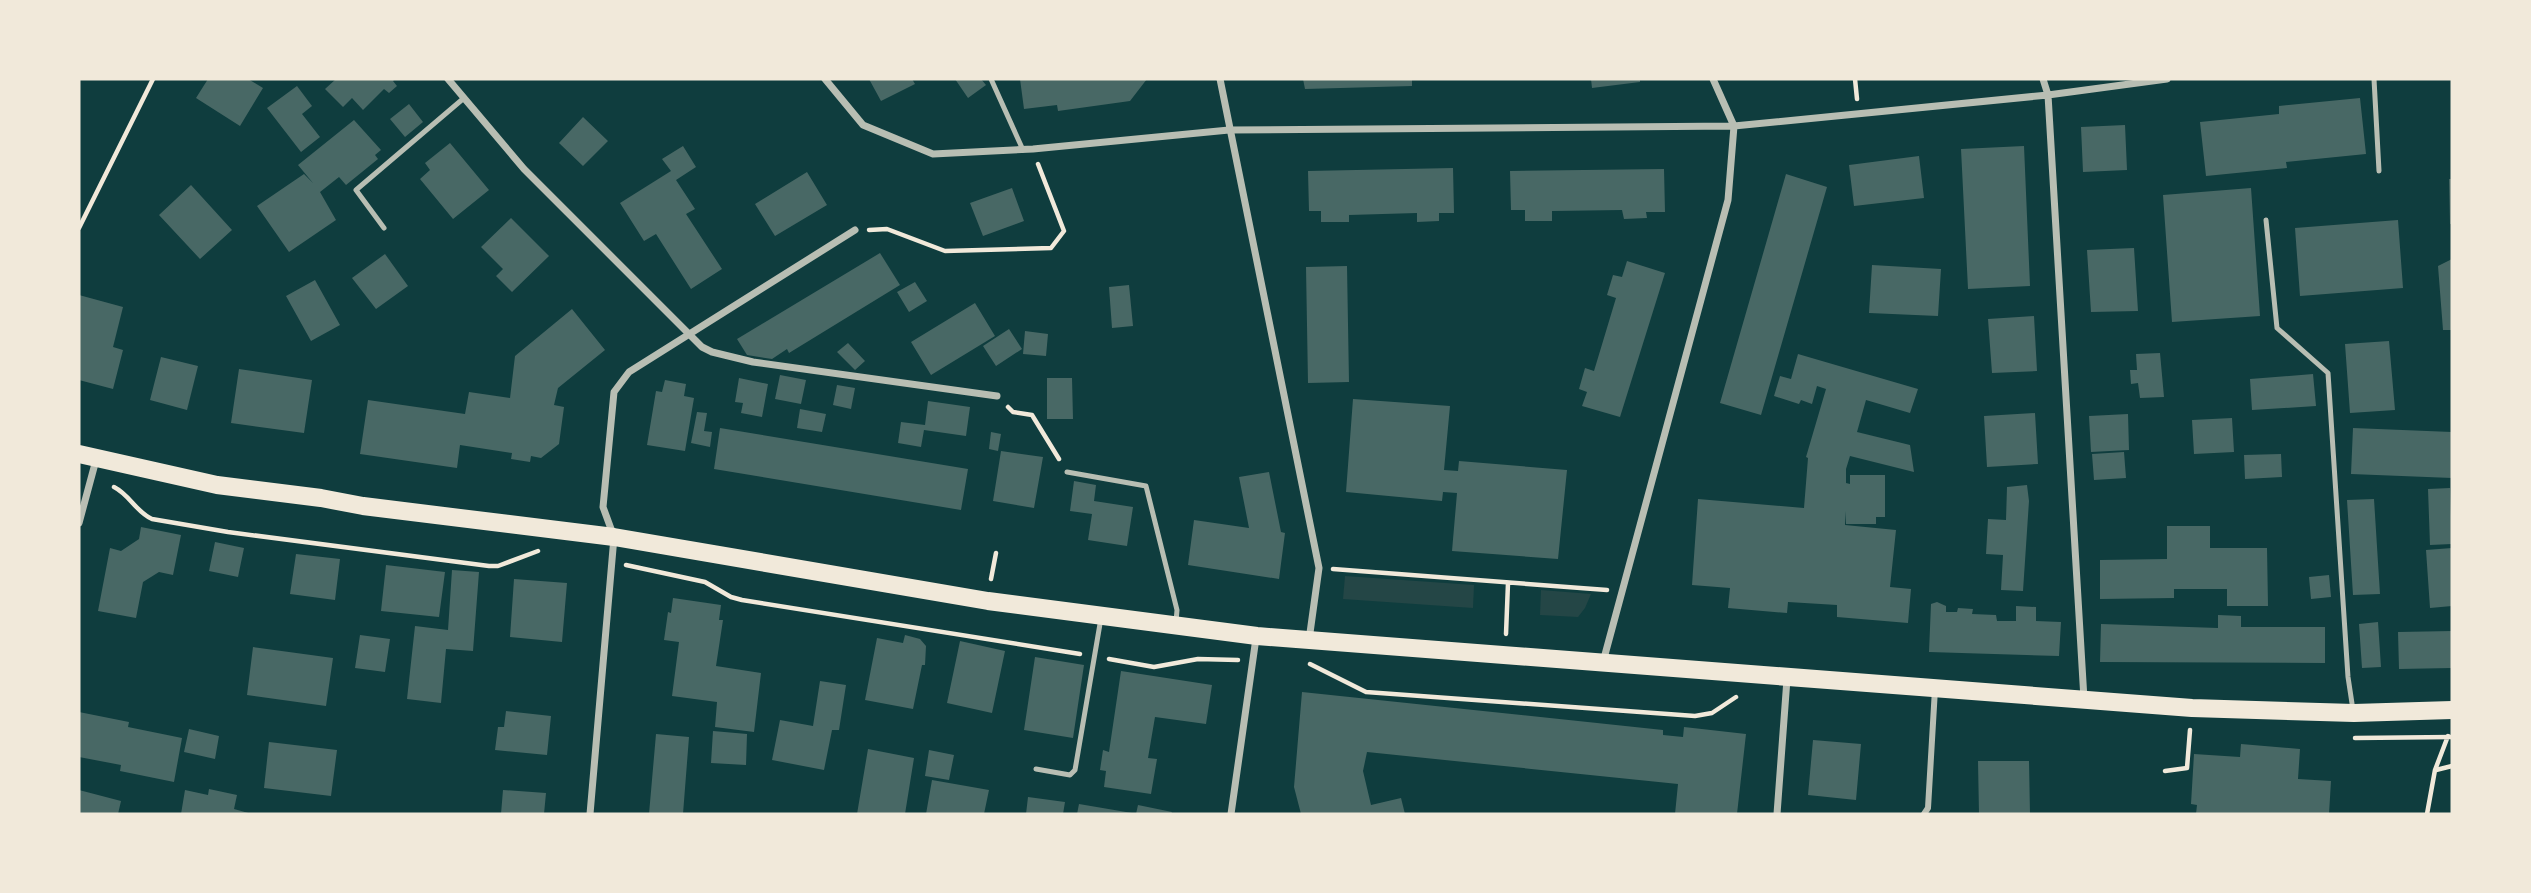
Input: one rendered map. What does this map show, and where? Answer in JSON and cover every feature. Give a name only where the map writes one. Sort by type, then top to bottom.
[{"type":"main road","points":[[79,454],[217,485],[614,537],[988,601],[1257,636],[2192,708],[2354,713],[2452,710]]},
{"type":"street","points":[[448,79],[524,169],[702,346],[712,352],[753,362],[997,396]]},
{"type":"street","points":[[825,79],[863,125],[933,154],[1023,150],[1229,130],[1734,126],[2048,95],[2167,79]]},
{"type":"street","points":[[1220,79],[1318,568],[1309,640]]},
{"type":"street","points":[[1603,663],[1728,200],[1734,126],[1713,79]]},
{"type":"street","points":[[2043,79],[2048,95],[2084,700]]},
{"type":"street","points":[[590,814],[614,537],[603,507],[614,392],[629,372],[855,230]]},
{"type":"street","points":[[79,523],[97,458]]},
{"type":"street","points":[[1231,814],[1257,636]]},
{"type":"street","points":[[1777,814],[1787,676]]},
{"type":"street","points":[[1924,814],[1928,808],[1935,688]]},
{"type":"lane","points":[[991,79],[1023,150]]},
{"type":"lane","points":[[2374,79],[2379,171]]},
{"type":"lane","points":[[384,228],[356,190],[464,98]]},
{"type":"lane","points":[[2266,220],[2277,328],[2328,373],[2348,677],[2354,713]]},
{"type":"lane","points":[[1067,472],[1146,486],[1177,610],[1176,626]]},
{"type":"lane","points":[[1036,769],[1070,775],[1075,770],[1102,616]]},
{"type":"path","points":[[79,228],[153,79]]},
{"type":"path","points":[[855,230],[887,229],[945,251],[1051,248],[1064,230],[1033,149]]},
{"type":"path","points":[[997,396],[1013,412],[1032,415],[1067,472]]},
{"type":"path","points":[[90,481],[110,485],[124,493],[145,516],[152,519],[229,532],[489,566],[498,566],[545,550]]},
{"type":"path","points":[[1318,568],[1621,591]]},
{"type":"path","points":[[1504,655],[1508,583]]},
{"type":"path","points":[[2165,771],[2187,768],[2192,708]]},
{"type":"path","points":[[2427,814],[2435,770],[2450,737]]},
{"type":"path","points":[[2435,770],[2452,766]]},
{"type":"shaded area","points":[[1345,576],[1474,585],[1473,608],[1343,599]]},
{"type":"shaded area","points":[[1541,590],[1591,594],[1578,617],[1540,615]]},
{"type":"building","points":[[208,79],[248,79],[263,88],[240,126],[196,98]]},
{"type":"building","points":[[336,79],[395,79],[393,81],[397,86],[389,93],[384,89],[363,110],[352,98],[343,107],[325,89]]},
{"type":"building","points":[[869,79],[912,79],[915,84],[881,101]]},
{"type":"building","points":[[955,79],[981,79],[986,85],[968,98]]},
{"type":"building","points":[[1020,79],[1147,79],[1130,101],[1058,111],[1057,105],[1024,109]]},
{"type":"building","points":[[1303,79],[1412,79],[1412,86],[1305,89]]},
{"type":"building","points":[[1591,79],[1640,79],[1640,82],[1592,88]]},
{"type":"building","points":[[297,86],[312,106],[302,114],[320,137],[301,152],[267,108]]},
{"type":"building","points":[[2360,98],[2366,154],[2286,162],[2287,168],[2206,176],[2200,122],[2279,114],[2279,106]]},
{"type":"building","points":[[409,104],[423,122],[405,137],[390,119]]},
{"type":"building","points":[[583,117],[608,141],[583,166],[559,143]]},
{"type":"building","points":[[354,120],[381,150],[375,155],[378,159],[346,185],[339,177],[320,192],[336,220],[289,252],[257,206],[304,174],[313,183],[298,165]]},
{"type":"building","points":[[2125,125],[2127,170],[2083,172],[2081,127]]},
{"type":"building","points":[[450,143],[489,190],[453,219],[420,179],[430,170],[425,163]]},
{"type":"building","points":[[683,146],[696,167],[676,180],[695,209],[686,214],[722,269],[691,289],[656,234],[644,241],[620,203],[671,171],[662,159]]},
{"type":"building","points":[[2024,146],[2030,286],[1968,289],[1961,149]]},
{"type":"building","points":[[1919,156],[1924,198],[1854,206],[1849,165]]},
{"type":"building","points":[[1453,168],[1454,213],[1439,213],[1439,221],[1417,222],[1417,213],[1349,215],[1349,222],[1321,222],[1321,211],[1309,211],[1308,171]]},
{"type":"building","points":[[1664,169],[1665,212],[1646,212],[1647,218],[1624,219],[1622,210],[1552,211],[1552,221],[1525,221],[1525,210],[1511,210],[1510,171]]},
{"type":"building","points":[[807,172],[827,205],[775,236],[755,204]]},
{"type":"building","points":[[1786,174],[1827,187],[1761,415],[1720,403]]},
{"type":"building","points":[[2449,179],[2452,179],[2452,224],[2450,224]]},
{"type":"building","points":[[191,185],[232,230],[200,259],[159,215]]},
{"type":"building","points":[[1012,188],[1024,221],[983,236],[970,203]]},
{"type":"building","points":[[2251,188],[2260,316],[2172,322],[2163,195]]},
{"type":"building","points":[[511,218],[549,256],[512,292],[496,276],[503,269],[481,247]]},
{"type":"building","points":[[2398,220],[2403,288],[2300,296],[2295,228]]},
{"type":"building","points":[[2134,248],[2138,311],[2091,312],[2087,250]]},
{"type":"building","points":[[880,253],[900,285],[789,353],[787,349],[772,359],[747,355],[737,339]]},
{"type":"building","points":[[385,254],[408,286],[376,309],[352,278]]},
{"type":"building","points":[[2452,259],[2452,330],[2443,330],[2438,266]]},
{"type":"building","points":[[1627,261],[1665,273],[1620,417],[1582,406],[1587,392],[1579,389],[1585,368],[1594,371],[1616,298],[1607,295],[1613,275],[1622,277]]},
{"type":"building","points":[[1872,265],[1941,269],[1938,316],[1869,313]]},
{"type":"building","points":[[1347,266],[1349,382],[1308,383],[1306,267]]},
{"type":"building","points":[[315,280],[340,325],[311,341],[286,296]]},
{"type":"building","points":[[915,282],[927,301],[909,312],[897,292]]},
{"type":"building","points":[[1129,285],[1133,326],[1112,328],[1109,287]]},
{"type":"building","points":[[79,295],[123,307],[113,347],[123,350],[113,389],[79,380]]},
{"type":"building","points":[[975,303],[995,336],[931,375],[911,342]]},
{"type":"building","points":[[572,309],[605,350],[558,388],[554,405],[564,407],[559,444],[541,458],[531,456],[530,462],[511,459],[512,453],[460,445],[457,468],[360,454],[368,400],[465,414],[469,392],[510,398],[515,356]]},
{"type":"building","points":[[2034,316],[2037,371],[1992,373],[1988,319]]},
{"type":"building","points":[[1009,329],[1022,349],[996,366],[983,346]]},
{"type":"building","points":[[1025,331],[1048,334],[1046,356],[1023,354]]},
{"type":"building","points":[[2389,341],[2395,410],[2350,413],[2345,344]]},
{"type":"building","points":[[848,343],[865,361],[855,370],[837,352]]},
{"type":"building","points":[[2160,353],[2164,397],[2140,398],[2138,383],[2131,384],[2130,370],[2137,370],[2136,354]]},
{"type":"building","points":[[1798,354],[1918,389],[1910,413],[1866,400],[1857,432],[1910,445],[1914,472],[1850,456],[1846,469],[1846,483],[1850,484],[1850,475],[1885,475],[1885,517],[1876,517],[1876,524],[1846,524],[1845,511],[1845,525],[1896,530],[1890,587],[1911,589],[1908,623],[1837,617],[1837,605],[1788,602],[1787,613],[1728,608],[1730,588],[1692,585],[1698,499],[1804,508],[1806,457],[1826,389],[1817,386],[1812,404],[1801,400],[1799,404],[1774,396],[1780,376],[1791,379]]},
{"type":"building","points":[[161,357],[198,366],[187,410],[150,400]]},
{"type":"building","points":[[239,369],[312,380],[304,433],[231,423]]},
{"type":"building","points":[[2313,374],[2316,406],[2252,410],[2250,379]]},
{"type":"building","points":[[780,375],[806,380],[801,404],[775,399]]},
{"type":"building","points":[[739,378],[768,384],[762,417],[741,413],[743,403],[735,402]]},
{"type":"building","points":[[1047,378],[1072,378],[1073,419],[1047,419]]},
{"type":"building","points":[[665,380],[686,384],[684,396],[694,398],[685,451],[647,445],[656,391],[662,392]]},
{"type":"building","points":[[837,385],[855,388],[851,409],[833,405]]},
{"type":"building","points":[[1353,399],[1450,406],[1444,470],[1458,471],[1459,461],[1567,470],[1558,559],[1452,551],[1457,493],[1443,492],[1442,501],[1346,492]]},
{"type":"building","points":[[928,401],[970,407],[966,436],[924,430],[921,447],[898,443],[901,422],[925,425]]},
{"type":"building","points":[[800,409],[826,414],[822,432],[797,428]]},
{"type":"building","points":[[697,412],[707,413],[704,431],[712,432],[710,447],[691,443]]},
{"type":"building","points":[[2035,413],[2038,464],[1987,467],[1984,416]]},
{"type":"building","points":[[2128,414],[2129,450],[2091,452],[2089,416]]},
{"type":"building","points":[[2232,418],[2234,452],[2194,454],[2192,420]]},
{"type":"building","points":[[720,428],[968,469],[961,510],[714,469]]},
{"type":"building","points":[[2353,428],[2452,432],[2452,478],[2351,474]]},
{"type":"building","points":[[991,432],[1001,434],[998,451],[989,449]]},
{"type":"building","points":[[1001,451],[1043,457],[1034,508],[993,501]]},
{"type":"building","points":[[2124,452],[2126,478],[2094,480],[2092,454]]},
{"type":"building","points":[[2281,454],[2282,477],[2245,479],[2244,455]]},
{"type":"building","points":[[1269,472],[1281,532],[1285,533],[1279,579],[1188,565],[1194,520],[1249,528],[1239,477]]},
{"type":"building","points":[[1074,481],[1096,485],[1094,501],[1133,507],[1127,546],[1088,540],[1092,514],[1070,511]]},
{"type":"building","points":[[2027,485],[2029,501],[2023,591],[2001,590],[2003,555],[1986,554],[1988,519],[2006,520],[2007,487]]},
{"type":"building","points":[[2450,488],[2452,544],[2430,545],[2428,489]]},
{"type":"building","points":[[2374,499],[2380,594],[2353,595],[2347,500]]},
{"type":"building","points":[[2167,526],[2210,526],[2210,548],[2267,548],[2268,606],[2227,606],[2227,589],[2174,589],[2174,598],[2100,599],[2100,560],[2167,559]]},
{"type":"building","points":[[141,527],[181,535],[173,575],[159,572],[143,582],[136,618],[98,611],[110,548],[121,551],[139,539]]},
{"type":"building","points":[[215,542],[244,548],[238,577],[209,571]]},
{"type":"building","points":[[2452,548],[2452,606],[2430,608],[2426,550]]},
{"type":"building","points":[[296,554],[340,559],[335,600],[290,594]]},
{"type":"building","points":[[386,565],[445,572],[439,617],[381,611]]},
{"type":"building","points":[[452,570],[479,572],[473,651],[446,649],[441,703],[407,699],[415,626],[448,630]]},
{"type":"building","points":[[2329,575],[2331,597],[2311,599],[2309,577]]},
{"type":"building","points":[[514,579],[567,583],[562,642],[510,637]]},
{"type":"building","points":[[673,598],[721,605],[719,620],[723,620],[716,666],[761,673],[754,732],[715,727],[717,702],[672,696],[679,642],[664,640]]},
{"type":"building","points":[[1937,602],[1946,606],[1946,612],[1957,612],[1958,608],[1973,609],[1972,614],[1996,615],[1997,621],[2016,621],[2016,606],[2036,607],[2036,621],[2061,622],[2059,656],[1929,652],[1931,604]]},
{"type":"building","points":[[2218,615],[2241,616],[2241,627],[2325,627],[2325,663],[2100,662],[2101,624],[2218,628]]},
{"type":"building","points":[[2378,622],[2381,667],[2362,668],[2359,624]]},
{"type":"building","points":[[2452,631],[2452,668],[2399,669],[2398,632]]},
{"type":"building","points":[[360,635],[390,639],[385,672],[355,668]]},
{"type":"building","points":[[905,635],[920,639],[926,646],[925,665],[922,665],[913,709],[865,700],[877,638],[903,643]]},
{"type":"building","points":[[960,641],[1005,651],[992,713],[947,703]]},
{"type":"building","points":[[253,647],[333,658],[326,706],[247,695]]},
{"type":"building","points":[[1035,657],[1084,665],[1073,738],[1024,730]]},
{"type":"building","points":[[1121,671],[1212,685],[1206,724],[1155,717],[1148,758],[1157,759],[1151,794],[1104,787],[1106,771],[1100,770],[1103,750],[1109,752]]},
{"type":"building","points":[[820,681],[846,685],[839,730],[832,730],[824,770],[772,760],[780,720],[813,726]]},
{"type":"building","points":[[1302,692],[1663,730],[1663,735],[1683,737],[1684,727],[1746,734],[1737,814],[1675,814],[1678,784],[1367,752],[1363,771],[1371,805],[1401,798],[1405,814],[1301,814],[1294,787]]},
{"type":"building","points":[[506,711],[551,716],[547,755],[495,750],[498,727],[504,727]]},
{"type":"building","points":[[79,712],[129,722],[128,727],[182,738],[174,782],[120,771],[121,765],[79,757]]},
{"type":"building","points":[[189,729],[219,736],[215,759],[184,752]]},
{"type":"building","points":[[713,731],[747,734],[746,765],[711,763]]},
{"type":"building","points":[[656,734],[689,737],[683,814],[649,814]]},
{"type":"building","points":[[1813,740],[1861,744],[1856,800],[1808,795]]},
{"type":"building","points":[[269,742],[337,750],[331,796],[264,788]]},
{"type":"building","points":[[2241,744],[2300,749],[2298,779],[2331,781],[2329,814],[2196,814],[2197,805],[2191,804],[2194,754],[2240,757]]},
{"type":"building","points":[[868,749],[914,758],[905,814],[857,814]]},
{"type":"building","points":[[929,750],[954,755],[949,780],[925,776]]},
{"type":"building","points":[[1978,761],[2029,761],[2030,814],[1979,814]]},
{"type":"building","points":[[932,780],[989,790],[984,814],[926,814]]},
{"type":"building","points":[[209,789],[237,795],[234,809],[252,814],[181,814],[185,790],[208,795]]},
{"type":"building","points":[[79,790],[121,801],[118,814],[79,814]]},
{"type":"building","points":[[503,790],[546,793],[544,814],[501,814]]},
{"type":"building","points":[[1028,797],[1065,802],[1063,814],[1026,814]]},
{"type":"building","points":[[1079,804],[1132,813],[1132,814],[1077,814]]},
{"type":"building","points":[[1138,805],[1172,812],[1136,814]]}]
